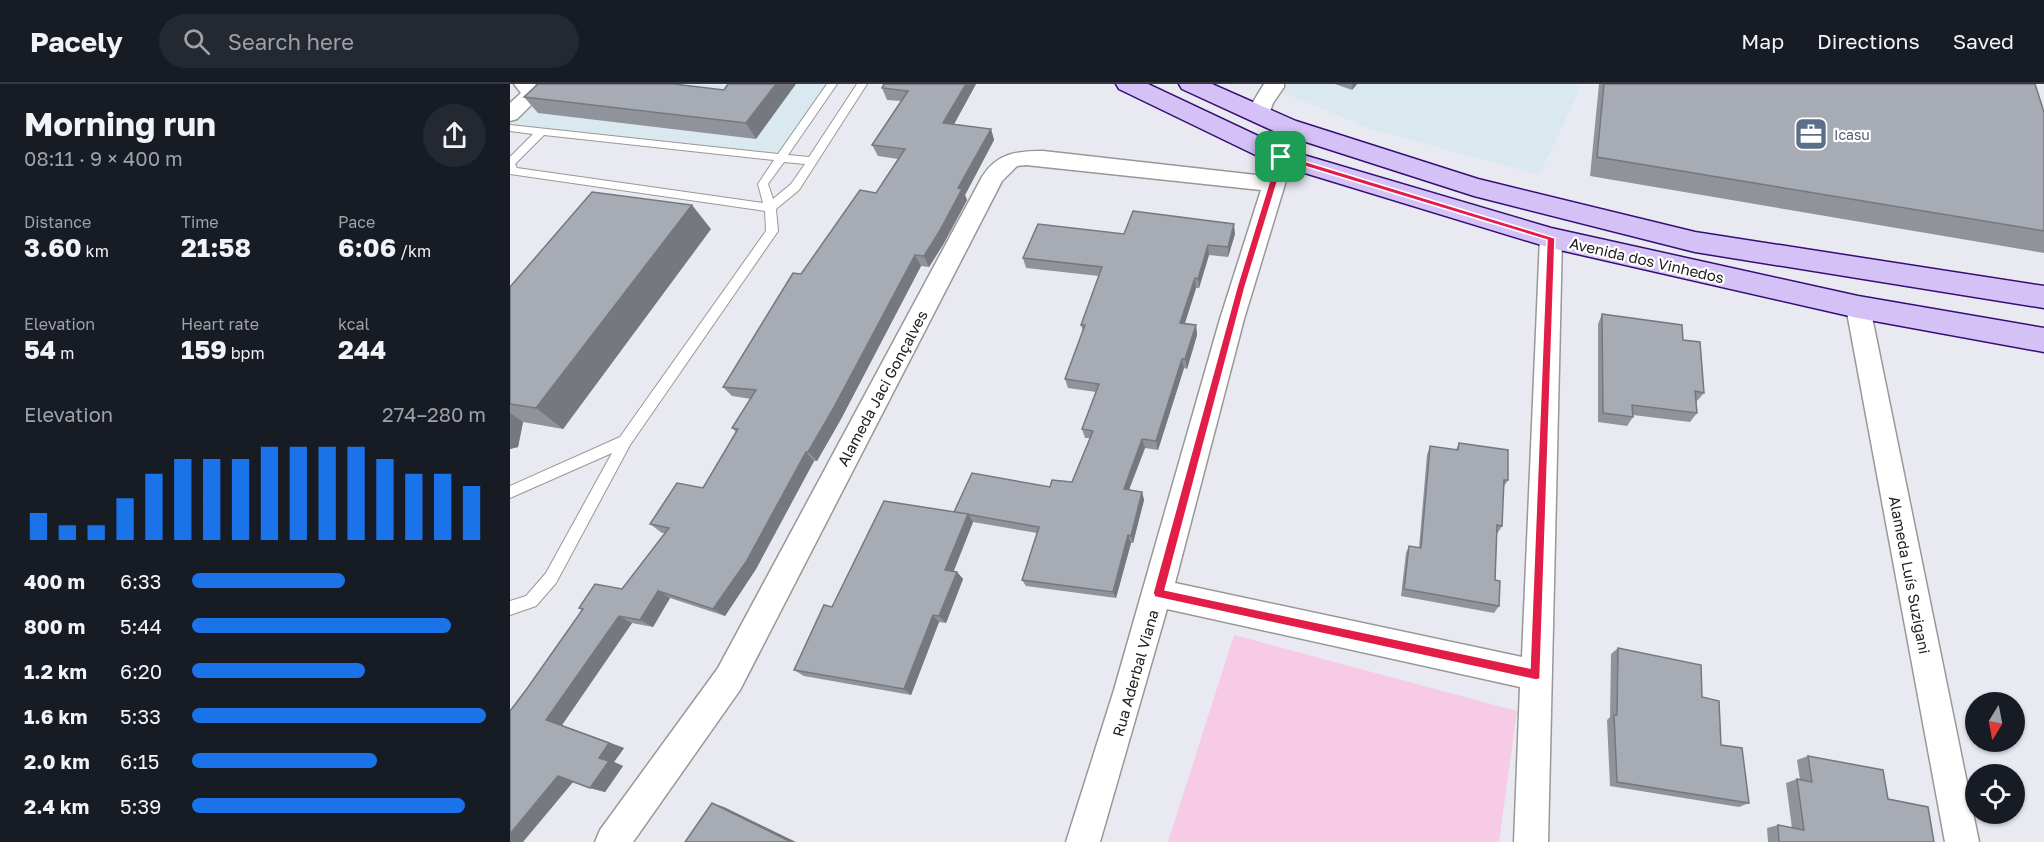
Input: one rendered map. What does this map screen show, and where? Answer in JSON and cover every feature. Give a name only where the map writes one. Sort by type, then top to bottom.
[{"type":"main road","name":"Avenida dos Vinhedos","points":[[1128,84],[1281,157],[1551,238],[1858,307],[2044,340]]},
{"type":"main road","name":"Avenida dos Vinhedos","points":[[1191,84],[1287,127],[1474,187],[1695,242],[2044,297]]},
{"type":"street","points":[[510,114],[531,94],[524,84]]},
{"type":"street","points":[[1260,115],[1263,102],[1274,84]]},
{"type":"street","name":"Rua Aderbal Viana","points":[[1083,842],[1158,593],[1241,287],[1274,184],[1287,127]]},
{"type":"street","name":"Alameda Jaci Gonçalves","points":[[612,842],[729,679],[988,187],[1003,164],[1012,158],[1043,158],[1274,184]]},
{"type":"street","points":[[1531,842],[1551,238]]},
{"type":"street","name":"Alameda Luís Suzigani","points":[[1858,307],[1962,842]]},
{"type":"street","points":[[1158,593],[1536,675]]},
{"type":"lane","points":[[510,608],[531,600],[551,578],[625,441],[772,231],[770,208],[763,184],[832,84]]},
{"type":"lane","points":[[541,132],[510,164],[513,171],[770,208],[795,187],[862,84]]},
{"type":"lane","points":[[510,128],[811,161]]},
{"type":"lane","points":[[510,492],[625,441]]},
{"type":"shaded area","points":[[524,84],[832,84],[780,158],[510,128],[510,114],[531,94]]},
{"type":"shaded area","points":[[1262,84],[1570,84],[1581,87],[1539,175],[1371,129]]},
{"type":"shaded area","points":[[1234,635],[1517,711],[1499,842],[1168,842]]},
{"type":"building","points":[[538,84],[674,84],[724,90],[728,84],[776,84],[746,123],[524,97]]},
{"type":"building","points":[[884,84],[966,84],[943,123],[991,129],[958,188],[962,189],[924,256],[915,255],[833,409],[806,452],[746,562],[713,609],[658,591],[640,620],[619,616],[546,720],[609,743],[599,758],[609,761],[590,788],[558,776],[510,834],[510,711],[583,609],[579,608],[595,584],[622,589],[669,528],[650,524],[677,483],[703,488],[738,429],[732,428],[756,390],[723,387],[793,273],[801,274],[860,190],[876,193],[905,149],[872,145],[908,91],[882,88]]},
{"type":"building","name":"Icasu","points":[[1604,84],[2035,84],[2044,112],[2044,231],[1597,157]]},
{"type":"building","points":[[592,192],[692,205],[536,408],[510,404],[510,287]]},
{"type":"building","points":[[1133,211],[1234,224],[1228,247],[1208,245],[1198,279],[1195,278],[1180,323],[1196,325],[1185,359],[1182,359],[1156,441],[1142,439],[1124,489],[1142,492],[1113,592],[1022,580],[1039,527],[954,512],[972,473],[1050,487],[1052,480],[1072,482],[1093,431],[1082,429],[1099,384],[1065,379],[1085,325],[1081,325],[1102,267],[1023,258],[1038,224],[1124,234]]},
{"type":"building","points":[[1602,314],[1682,325],[1683,340],[1700,342],[1704,393],[1695,391],[1697,413],[1632,405],[1633,417],[1603,413]]},
{"type":"building","points":[[1459,443],[1508,450],[1508,480],[1504,480],[1502,526],[1497,525],[1495,580],[1500,581],[1499,606],[1404,589],[1409,546],[1421,548],[1430,446],[1458,450]]},
{"type":"building","points":[[884,501],[968,514],[945,570],[957,572],[939,616],[933,615],[904,689],[794,670],[824,605],[832,607]]},
{"type":"building","points":[[1618,648],[1701,665],[1702,697],[1719,701],[1721,745],[1742,748],[1749,803],[1617,782],[1614,715],[1617,715]]},
{"type":"building","points":[[1808,756],[1883,770],[1888,799],[1928,807],[1934,842],[1779,842],[1778,825],[1804,830],[1797,779],[1812,782]]},
{"type":"building","points":[[712,803],[791,842],[685,842]]},
{"type":"place","name":"Icasu","points":[[1811,134]]},
{"type":"route","points":[[1281,157],[1551,238],[1536,675],[1158,593],[1241,287],[1281,157]]}]
